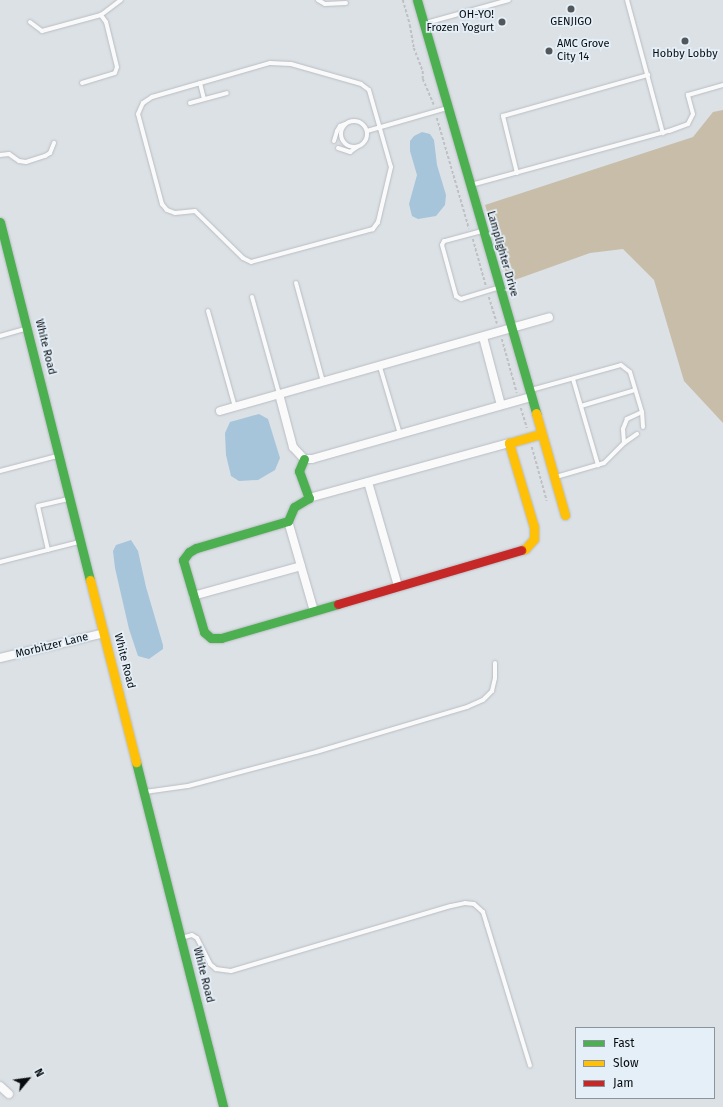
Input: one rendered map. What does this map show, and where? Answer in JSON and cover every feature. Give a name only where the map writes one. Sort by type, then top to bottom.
[{"type":"street","name":"Lamplighter Drive","points":[[417,0],[482,231],[565,515]]},
{"type":"street","name":"White Road","points":[[0,222],[145,792],[223,1107]]},
{"type":"street","points":[[220,411],[380,367],[549,317]]},
{"type":"street","points":[[483,337],[501,405]]},
{"type":"street","points":[[279,394],[293,447],[304,460]]},
{"type":"street","points":[[304,460],[519,400],[530,394]]},
{"type":"street","points":[[314,610],[288,521],[294,507],[309,498],[541,434]]},
{"type":"street","points":[[288,521],[196,548],[189,552],[183,560],[204,632],[211,638],[221,638],[525,549],[534,539],[534,527],[509,442]]},
{"type":"street","points":[[304,460],[299,471],[309,498]]},
{"type":"street","points":[[368,482],[398,586]]},
{"type":"street","points":[[193,596],[301,566]]},
{"type":"street","name":"Morbitzer Lane","points":[[0,658],[104,633]]},
{"type":"street","points":[[0,1086],[9,1094]]},
{"type":"lane","points":[[30,22],[42,31],[101,15],[121,0]]},
{"type":"lane","points":[[318,0],[325,4],[346,3]]},
{"type":"lane","points":[[423,23],[509,0]]},
{"type":"lane","points":[[627,0],[663,133]]},
{"type":"lane","points":[[82,83],[115,73],[117,67],[106,22],[101,15]]},
{"type":"lane","points":[[270,63],[291,64],[362,84],[369,90],[391,167],[378,222],[373,229],[252,262],[243,258],[195,212],[175,213],[167,210],[162,204],[139,120],[140,109],[143,103],[152,97],[200,83],[270,63]]},
{"type":"lane","points":[[517,173],[503,116],[648,75]]},
{"type":"lane","points":[[200,83],[204,99]]},
{"type":"lane","points":[[470,186],[663,133],[688,124],[692,114],[688,95],[723,86]]},
{"type":"lane","points":[[190,103],[227,93]]},
{"type":"lane","points":[[367,131],[447,108]]},
{"type":"lane","points":[[334,141],[340,126],[347,123],[359,122],[365,127],[367,131],[366,140],[360,146],[350,152],[338,148]]},
{"type":"lane","points":[[347,123],[342,133],[344,141],[351,146],[360,146]]},
{"type":"lane","points":[[0,155],[9,154],[19,161],[26,162],[50,153],[54,143]]},
{"type":"lane","points":[[482,231],[444,241],[442,245],[456,296],[461,299],[499,287]]},
{"type":"lane","points":[[296,283],[323,382]]},
{"type":"lane","points":[[252,297],[279,394]]},
{"type":"lane","points":[[208,311],[235,407]]},
{"type":"lane","points":[[0,336],[27,328]]},
{"type":"lane","points":[[530,394],[573,378],[621,365],[630,372],[642,412],[643,427]]},
{"type":"lane","points":[[380,367],[400,434]]},
{"type":"lane","points":[[573,378],[598,465]]},
{"type":"lane","points":[[581,406],[635,390]]},
{"type":"lane","points":[[624,443],[623,429],[628,419],[642,412]]},
{"type":"lane","points":[[554,478],[604,463],[624,443],[637,434]]},
{"type":"lane","points":[[0,471],[60,456]]},
{"type":"lane","points":[[48,550],[38,506],[70,498]]},
{"type":"lane","points":[[0,562],[81,541]]},
{"type":"lane","points":[[145,792],[188,786],[316,752],[467,707],[483,700],[492,691],[495,678],[495,662]]},
{"type":"lane","points":[[181,938],[192,935],[197,938],[210,964],[216,969],[231,971],[451,906],[465,903],[474,904],[482,912],[487,925],[530,1066]]},
{"type":"path","points":[[403,0],[410,25],[414,48],[435,111],[547,501]]},
{"type":"shaded area","points":[[723,110],[723,423],[684,381],[654,280],[623,249],[590,253],[509,282],[485,205],[693,137],[713,112]]},
{"type":"water","points":[[422,132],[430,134],[434,140],[437,165],[446,195],[445,205],[436,216],[418,219],[412,216],[409,204],[417,175],[410,151],[410,141],[414,136]]},
{"type":"water","points":[[259,414],[268,419],[280,458],[275,470],[258,480],[239,481],[231,476],[226,455],[225,433],[230,422]]},
{"type":"water","points":[[131,540],[138,551],[146,587],[163,645],[163,649],[149,659],[138,656],[129,629],[115,568],[113,551],[116,545]]},
{"type":"traffic: fast","points":[[417,0],[536,413]]},
{"type":"traffic: fast","points":[[0,222],[90,580]]},
{"type":"traffic: fast","points":[[304,459],[299,471],[309,498],[294,507],[288,521],[196,548],[189,552],[183,560],[204,632],[211,638],[221,638],[338,604]]},
{"type":"traffic: fast","points":[[136,762],[223,1107]]},
{"type":"traffic: slow","points":[[536,413],[565,515]]},
{"type":"traffic: slow","points":[[521,550],[525,549],[534,539],[534,527],[509,443],[541,434]]},
{"type":"traffic: slow","points":[[90,580],[136,762]]},
{"type":"traffic: jam","points":[[338,604],[521,550]]},
{"type":"place","name":"GENJIGO","points":[[571,9]]},
{"type":"place","name":"OH-YO! Frozen Yogurt","points":[[502,22]]},
{"type":"place","name":"Hobby Lobby","points":[[685,41]]},
{"type":"place","name":"AMC Grove City 14","points":[[549,51]]}]
